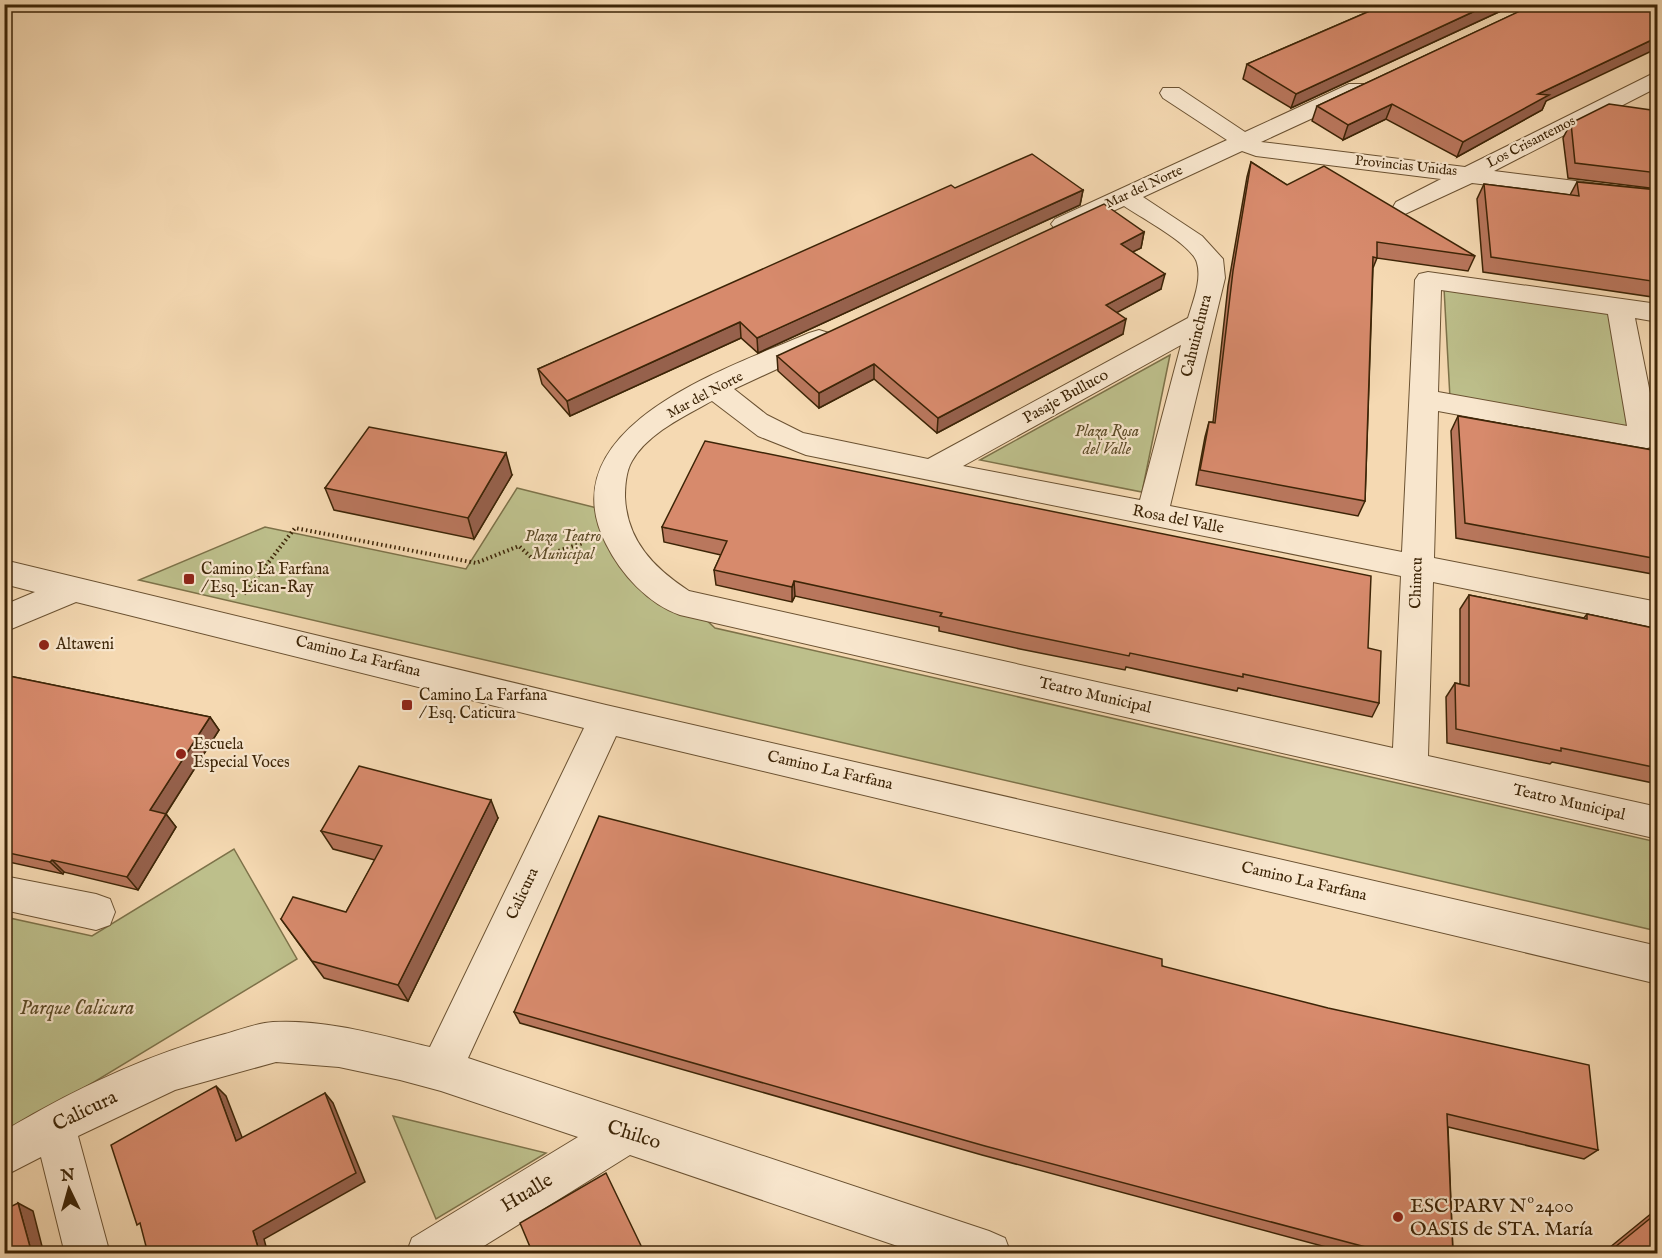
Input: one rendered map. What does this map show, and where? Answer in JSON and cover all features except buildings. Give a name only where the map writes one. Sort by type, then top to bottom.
[{"type":"street","name":"Mar del Norte","points":[[1039,236],[1382,77]]},
{"type":"street","name":"Los Crisantemos","points":[[1405,207],[1658,78]]},
{"type":"street","name":"Provincias Unidas","points":[[1171,93],[1256,149],[1471,173],[1658,198]]},
{"type":"street","points":[[1613,100],[1646,105]]},
{"type":"street","name":"Cahuinchura","points":[[1126,196],[1194,241],[1210,259],[1212,278],[1152,514]]},
{"type":"street","name":"Chimcu","points":[[1410,767],[1428,280],[1658,313]]},
{"type":"street","points":[[1423,399],[1644,439],[1620,307]]},
{"type":"street","name":"Pasaje Bulluco","points":[[931,470],[1200,323]]},
{"type":"street","name":"Mar del Norte","points":[[611,478],[620,455],[641,431],[715,387],[845,327]]},
{"type":"street","name":"Rosa del Valle","points":[[715,387],[755,422],[787,439],[931,470],[1658,615]]},
{"type":"street","name":"Teatro Municipal","points":[[611,478],[609,500],[614,532],[634,565],[654,585],[680,602],[1658,823]]},
{"type":"street","name":"Camino La Farfana","points":[[4,572],[221,623],[606,719],[1658,965]]},
{"type":"street","points":[[4,619],[74,589]]},
{"type":"street","name":"Calicura","points":[[441,1070],[606,719]]},
{"type":"street","points":[[4,893],[96,912]]},
{"type":"street","name":"Calicura","points":[[4,1155],[54,1125],[149,1080],[215,1056],[273,1042]]},
{"type":"street","name":"Chilco","points":[[273,1042],[318,1043],[356,1049],[441,1070],[989,1254]]},
{"type":"street","points":[[54,1125],[88,1254]]},
{"type":"street","name":"Hualle","points":[[428,1254],[627,1132]]},
{"type":"path","points":[[221,623],[295,528],[476,563],[519,546],[533,559],[614,532]]},
{"type":"green space","points":[[1444,288],[1614,312],[1633,427],[1450,398]]},
{"type":"green space","name":"Plaza Rosa del Valle","points":[[1170,355],[1142,492],[980,460]]},
{"type":"green space","name":"Plaza Teatro Municipal","points":[[517,488],[621,514],[647,565],[715,628],[1657,842],[1657,931],[139,580],[265,527],[466,569]]},
{"type":"green space","name":"Parque Calicura","points":[[234,849],[297,959],[5,1136],[5,917],[92,936]]},
{"type":"green space","points":[[393,1116],[546,1153],[436,1219]]},
{"type":"place","name":"Camino La Farfana / Esq. Lican-Ray","points":[[189,579]]},
{"type":"place","name":"Altaweni","points":[[44,645]]},
{"type":"place","name":"Camino La Farfana / Esq. Caticura","points":[[407,705]]},
{"type":"place","name":"Escuela Especial Voces","points":[[181,754]]},
{"type":"place","name":"ESC PARV Nº2400 OASIS de STA. María","points":[[1398,1217]]}]
